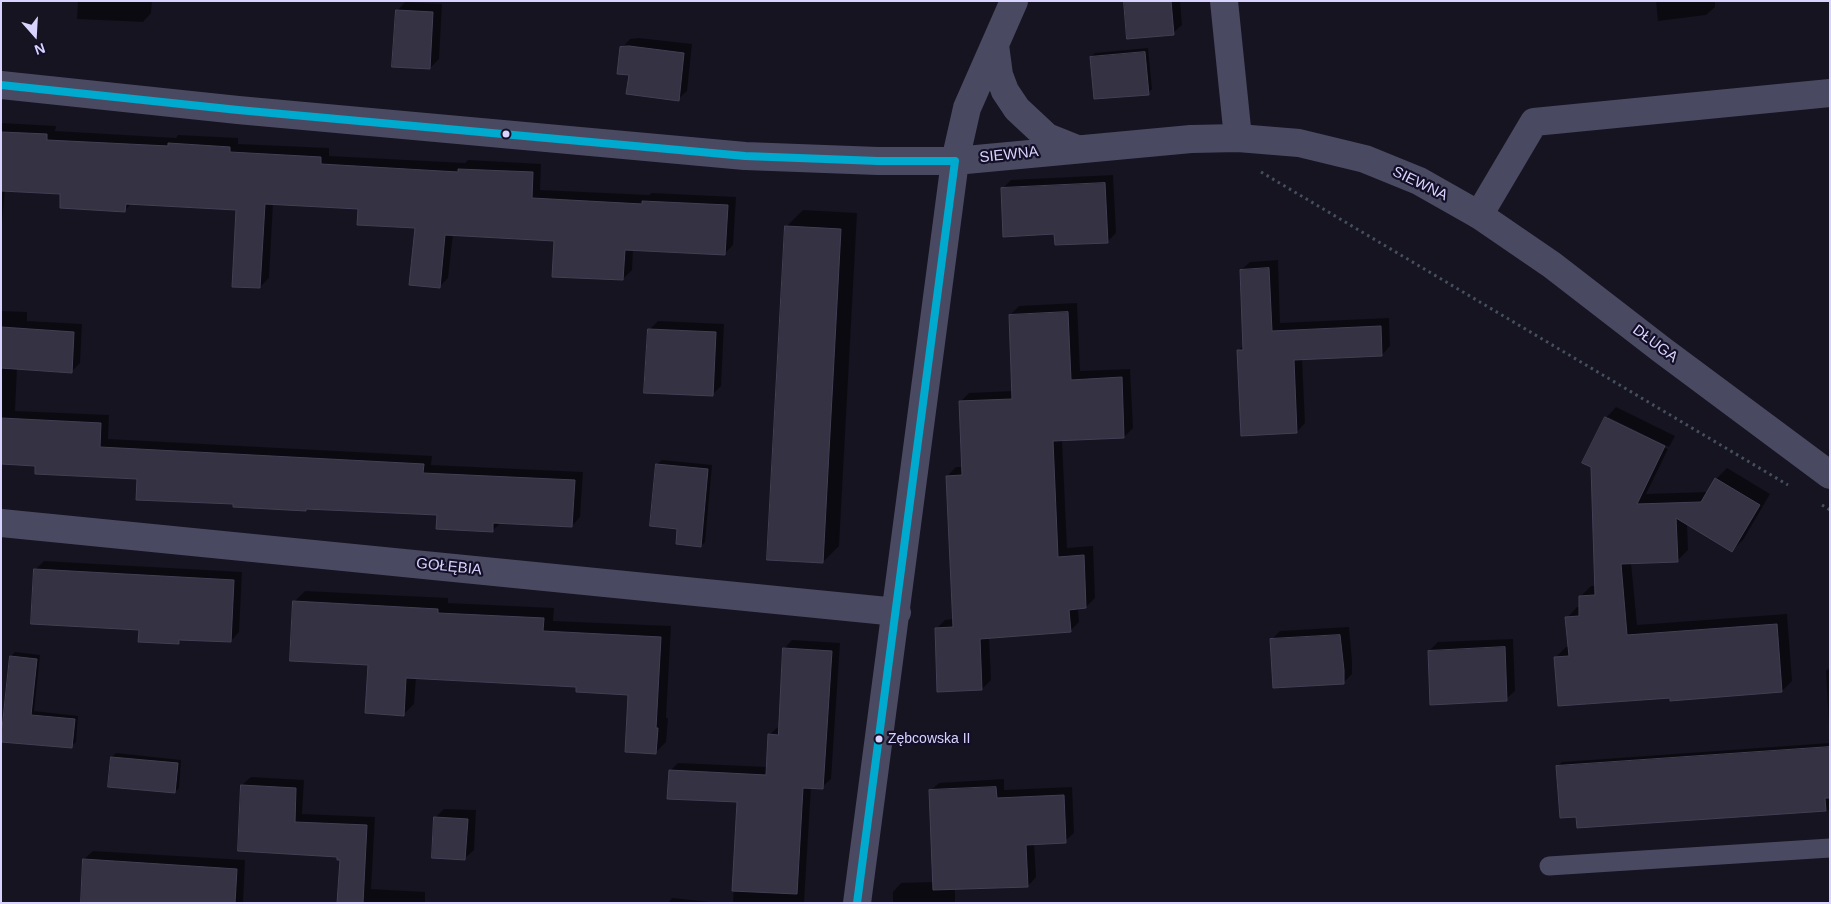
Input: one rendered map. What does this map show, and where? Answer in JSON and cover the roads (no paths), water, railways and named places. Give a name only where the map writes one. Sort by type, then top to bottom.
[{"type":"street","points":[[857,903],[897,612],[955,161],[967,108],[1014,1]]},
{"type":"street","points":[[1224,1],[1238,138]]},
{"type":"street","points":[[995,45],[998,75],[1005,91],[1017,108],[1047,137],[1077,149]]},
{"type":"street","name":"SIEWNA","points":[[1,86],[238,110],[746,156],[878,161],[955,161],[1191,139],[1238,138],[1299,143],[1365,160],[1419,181],[1479,215]]},
{"type":"street","points":[[1479,215],[1534,122],[1830,93]]},
{"type":"street","name":"DŁUGA","points":[[1479,215],[1552,265],[1662,350],[1830,475]]},
{"type":"street","name":"GOŁĘBIA","points":[[1,523],[897,612]]},
{"type":"lane","points":[[1549,866],[1830,848]]},
{"type":"place","name":"Zębcowska II","points":[[879,739]]}]
